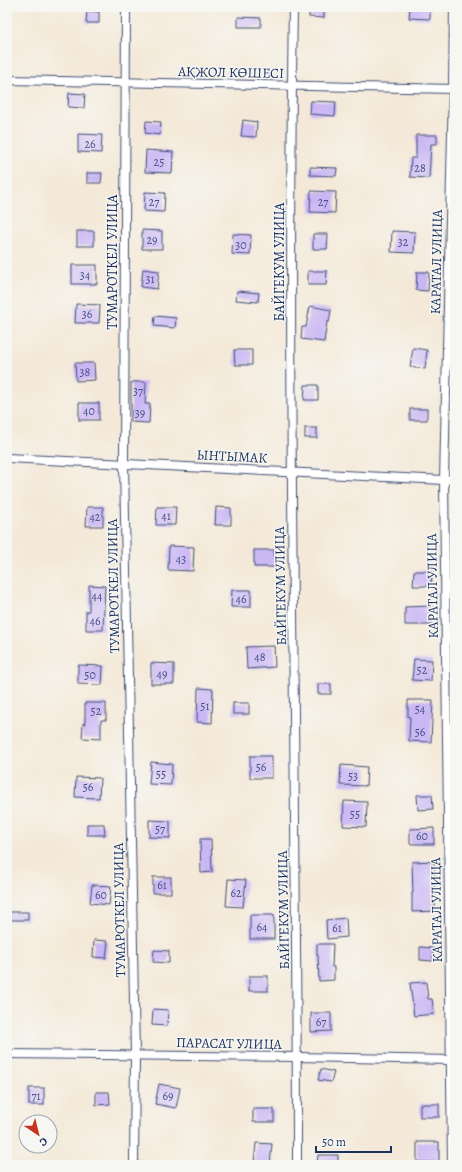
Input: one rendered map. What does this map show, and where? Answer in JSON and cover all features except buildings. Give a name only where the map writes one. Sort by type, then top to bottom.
[{"type":"street","name":"ТУМАРОТКЕЛ УЛИЦА","points":[[126,7],[124,464],[135,1055],[134,1165]]},
{"type":"street","name":"БАЙГЕКУМ УЛИЦА","points":[[293,7],[292,472],[297,1165]]},
{"type":"street","name":"КАРАТАЛ УЛИЦА","points":[[452,1165],[444,480],[454,89],[454,7]]},
{"type":"street","name":"АҚЖОЛ КӨШЕСІ","points":[[7,80],[454,89]]},
{"type":"street","name":"ЫНТЫМАК","points":[[7,458],[444,480],[455,479]]},
{"type":"street","name":"ПАРАСАТ УЛИЦА","points":[[7,1054],[451,1060]]}]
